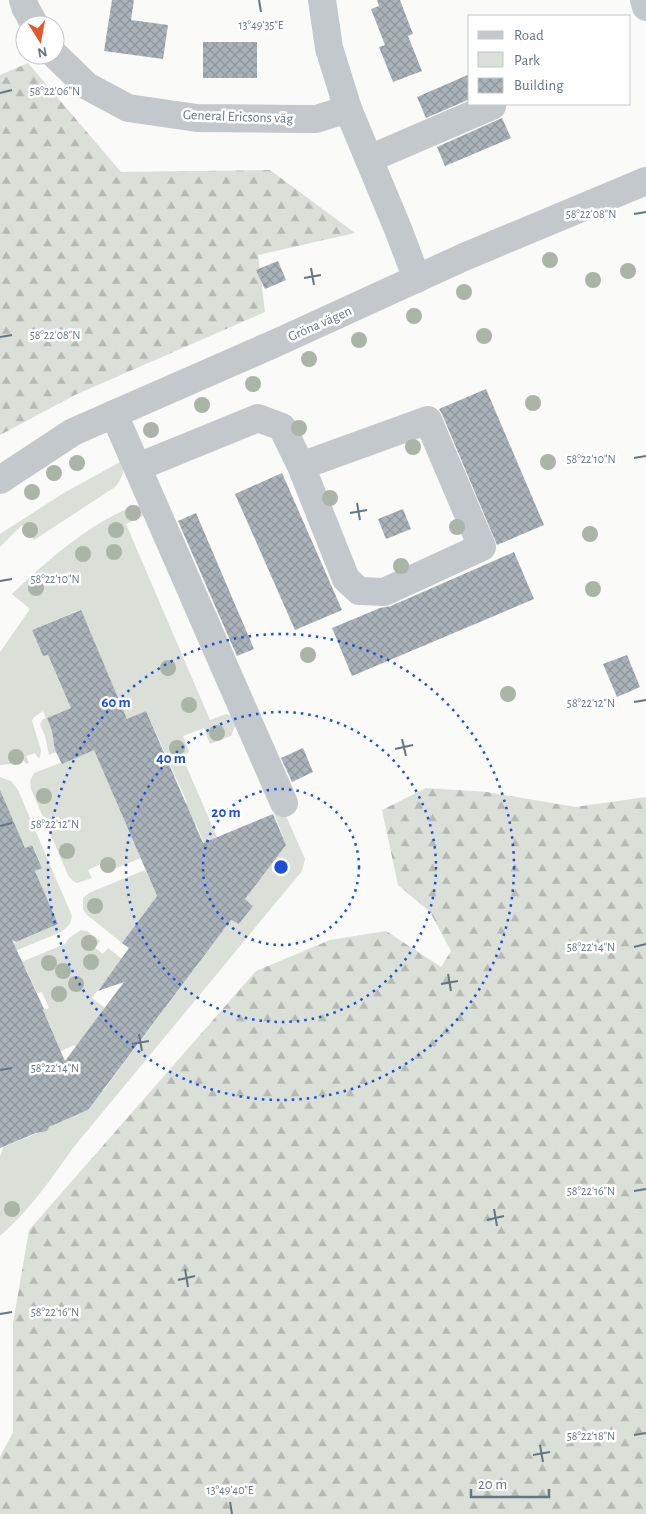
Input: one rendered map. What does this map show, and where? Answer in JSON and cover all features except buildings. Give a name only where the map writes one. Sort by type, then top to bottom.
[{"type":"street","points":[[23,0],[30,15]]},
{"type":"street","points":[[322,0],[329,48],[348,109],[417,280]]},
{"type":"street","points":[[644,0],[646,7]]},
{"type":"street","name":"General Ericsons väg","points":[[65,64],[87,86],[128,108],[197,118],[302,119],[316,119],[348,109]]},
{"type":"street","points":[[369,159],[492,106]]},
{"type":"street","name":"Gröna vägen","points":[[0,480],[72,432],[464,258],[646,180]]},
{"type":"street","points":[[114,414],[284,803]]},
{"type":"street","points":[[138,467],[258,418],[282,427],[301,466],[346,579],[359,591],[384,592],[482,547],[428,420],[301,466]]},
{"type":"green space","points":[[23,65],[30,65],[121,172],[270,170],[355,233],[258,255],[265,312],[75,395],[0,435],[0,75]]},
{"type":"green space","points":[[122,461],[122,475],[115,487],[34,540],[22,525],[0,547],[0,534],[62,494]]},
{"type":"green space","points":[[137,505],[140,506],[145,515],[126,524],[210,720],[226,714],[232,716],[235,726],[231,736],[210,744],[204,728],[183,736],[189,752],[182,756],[217,837],[204,843],[196,824],[186,828],[177,807],[187,802],[146,711],[127,719],[80,610],[32,630],[43,656],[48,655],[71,708],[47,718],[52,731],[56,752],[49,755],[40,724],[46,718],[43,711],[33,718],[32,721],[41,750],[40,757],[38,758],[35,753],[26,756],[29,763],[26,764],[23,759],[10,764],[0,765],[0,652],[30,609],[12,594],[55,556],[86,532],[120,512]]},
{"type":"green space","points":[[94,750],[141,858],[109,871],[105,862],[88,870],[92,878],[77,883],[68,875],[31,789],[30,781],[34,773]]},
{"type":"green space","points":[[0,777],[11,781],[18,790],[72,916],[70,924],[61,932],[10,953],[7,946],[58,924],[35,871],[42,867],[32,845],[25,848],[0,801]]},
{"type":"green space","points":[[426,788],[487,792],[575,807],[646,797],[646,1514],[0,1514],[0,1457],[13,1432],[13,1323],[29,1230],[256,971],[330,940],[386,931],[441,967],[451,951],[430,912],[398,885],[382,810]]},
{"type":"green space","points":[[283,809],[305,859],[302,871],[73,1148],[30,1205],[0,1236],[0,1157],[3,1147],[89,1110],[86,1102],[97,1088],[103,1091],[231,920],[239,924],[253,906],[245,899],[286,845],[274,813]]},
{"type":"green space","points":[[145,870],[157,896],[122,943],[86,914],[83,909],[83,898],[89,893]]},
{"type":"green space","points":[[81,930],[87,931],[100,941],[95,948],[103,954],[108,948],[122,959],[92,998],[105,1008],[76,1047],[74,1045],[61,1051],[43,1010],[49,1008],[42,992],[37,993],[26,969],[0,971],[65,944],[69,938]]}]
